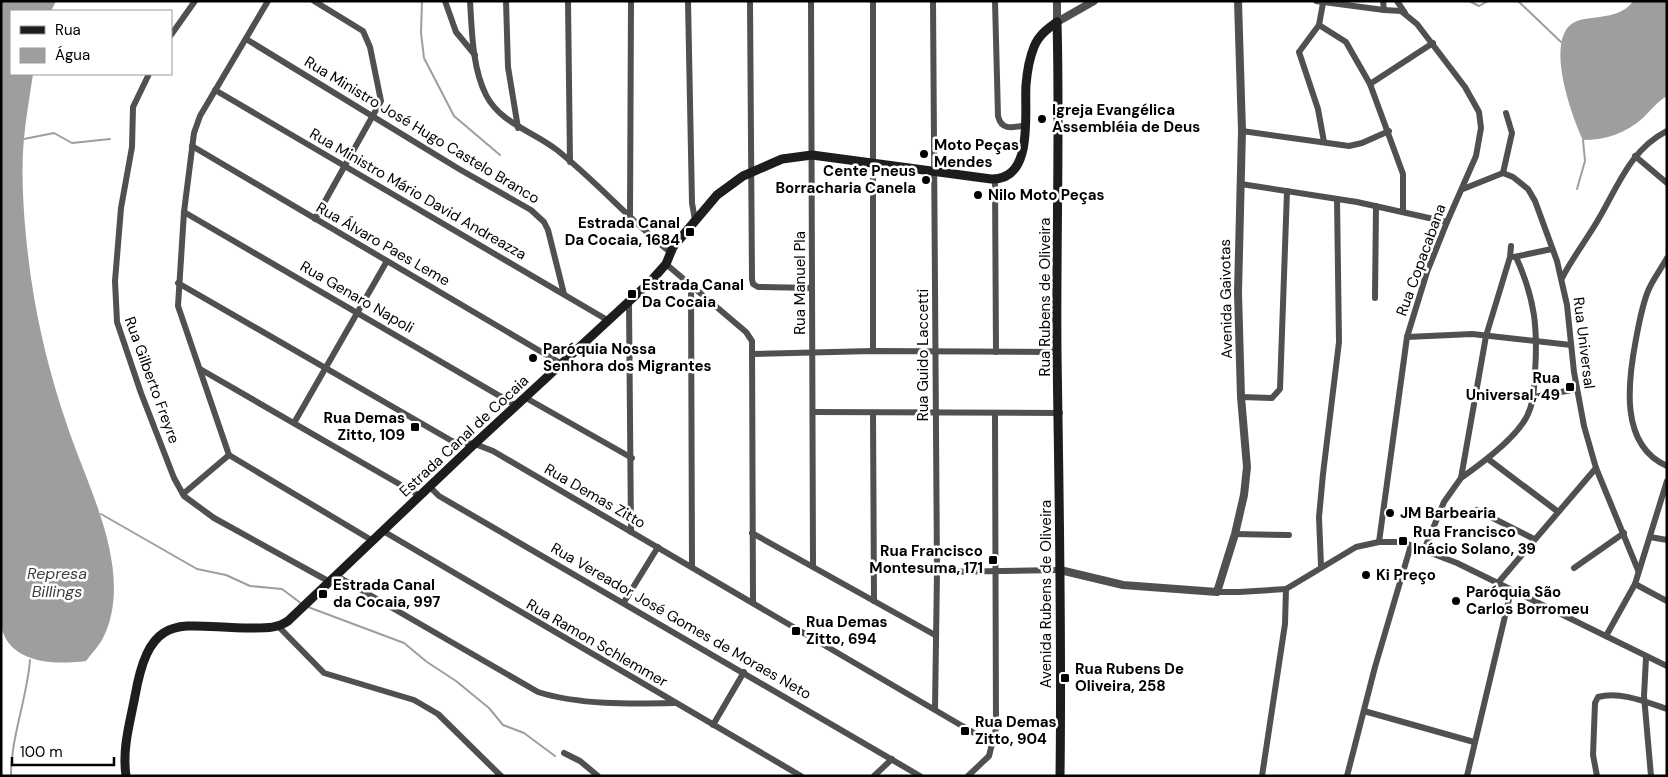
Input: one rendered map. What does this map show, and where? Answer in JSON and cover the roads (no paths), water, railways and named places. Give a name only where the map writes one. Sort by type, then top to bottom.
[{"type":"main road","points":[[995,179],[1006,175],[1015,166],[1026,139],[1026,85],[1032,55],[1041,35],[1057,22]]},
{"type":"main road","name":"Rua Rubens de Oliveira","points":[[1057,22],[1060,126],[1057,352],[1060,413]]},
{"type":"main road","name":"Estrada Canal de Cocaia","points":[[126,776],[123,754],[138,675],[142,662],[153,641],[168,631],[189,625],[241,628],[278,626],[294,617],[475,444],[629,303],[666,264],[670,252],[695,220],[725,188],[752,172],[782,159],[812,155],[995,179]]},
{"type":"main road","name":"Avenida Rubens de Oliveira","points":[[1060,413],[1060,776]]},
{"type":"street","points":[[172,34],[195,1]]},
{"type":"street","points":[[268,1],[200,116],[192,146],[184,212],[178,306],[229,455],[373,541]]},
{"type":"street","points":[[314,1],[358,27],[366,38],[379,84],[381,101],[315,219]]},
{"type":"street","points":[[445,1],[456,32],[475,55]]},
{"type":"street","points":[[470,1],[475,55],[480,81],[486,96],[504,118],[518,128],[543,141],[570,162],[670,252]]},
{"type":"street","points":[[506,1],[508,67],[518,128]]},
{"type":"street","points":[[568,1],[570,162]]},
{"type":"street","points":[[630,217],[631,1]]},
{"type":"street","points":[[688,1],[692,203],[695,220]]},
{"type":"street","points":[[750,1],[753,284],[758,287],[812,288]]},
{"type":"street","name":"Rua Manuel Pla","points":[[811,1],[813,565]]},
{"type":"street","points":[[873,1],[873,351]]},
{"type":"street","name":"Rua Guido Laccetti","points":[[933,1],[937,572],[935,709]]},
{"type":"street","points":[[994,1],[998,116],[1001,125],[1005,127],[1027,124]]},
{"type":"street","name":"Rua Rubens de Oliveira","points":[[1057,1],[1057,22]]},
{"type":"street","points":[[1057,22],[1094,1]]},
{"type":"street","name":"Avenida Gaivotas","points":[[1217,592],[1235,534],[1244,496],[1246,467],[1241,397],[1238,293],[1242,131],[1238,1]]},
{"type":"street","points":[[1384,1],[1384,10]]},
{"type":"street","name":"Rua Copacabana","points":[[1379,542],[1407,337],[1427,272],[1446,222],[1463,189],[1476,156],[1480,119],[1476,106],[1465,87],[1433,43],[1406,14],[1397,1]]},
{"type":"street","points":[[1324,142],[1318,109],[1299,55],[1300,49],[1319,25],[1320,2],[1406,14]]},
{"type":"street","points":[[1319,25],[1346,42],[1370,84],[1402,174],[1403,212]]},
{"type":"street","name":"Rua Ministro José Hugo Castelo Branco","points":[[246,39],[459,170],[531,210],[544,222],[548,230],[564,294]]},
{"type":"street","points":[[1370,84],[1433,43]]},
{"type":"street","name":"Rua Gilberto Freyre","points":[[149,75],[133,107],[132,147],[122,201],[115,274],[115,313],[151,421],[182,494]]},
{"type":"street","name":"Rua Ministro Mário David Andreazza","points":[[215,90],[564,294],[608,322]]},
{"type":"street","points":[[1463,189],[1503,173],[1512,133],[1506,113]]},
{"type":"street","points":[[1242,131],[1357,145],[1388,131]]},
{"type":"street","points":[[1562,278],[1634,156],[1651,140],[1667,131]]},
{"type":"street","name":"Rua Álvaro Paes Leme","points":[[192,146],[562,364]]},
{"type":"street","points":[[1634,156],[1667,183]]},
{"type":"street","name":"Rua Universal","points":[[1503,173],[1514,177],[1528,189],[1535,202],[1562,278],[1576,390],[1584,426],[1596,468],[1638,570]]},
{"type":"street","points":[[995,179],[996,352]]},
{"type":"street","points":[[1241,184],[1376,206],[1446,222]]},
{"type":"street","points":[[1241,397],[1272,398],[1280,389],[1287,191]]},
{"type":"street","points":[[1321,566],[1319,517],[1339,342],[1337,199]]},
{"type":"street","points":[[1375,298],[1376,206]]},
{"type":"street","name":"Rua Genaro Napoli","points":[[184,212],[357,311],[517,406]]},
{"type":"street","points":[[1424,550],[1444,502],[1461,478],[1488,459],[1524,420],[1534,397],[1537,341],[1533,300],[1513,257],[1511,246]]},
{"type":"street","points":[[1513,257],[1552,249]]},
{"type":"street","points":[[1461,478],[1486,336],[1513,257]]},
{"type":"street","points":[[1667,258],[1650,287],[1644,303],[1628,381],[1630,408],[1640,440],[1654,460],[1667,466]]},
{"type":"street","points":[[294,423],[387,261]]},
{"type":"street","points":[[666,264],[746,332],[752,341],[753,602]]},
{"type":"street","name":"Rua Demas Zitto","points":[[178,283],[452,440],[475,444],[493,452],[994,744]]},
{"type":"street","points":[[691,286],[692,567]]},
{"type":"street","points":[[629,303],[632,458],[631,532]]},
{"type":"street","points":[[1407,337],[1472,334],[1571,345]]},
{"type":"street","points":[[753,354],[873,351],[935,353],[1057,352]]},
{"type":"street","points":[[200,368],[420,496]]},
{"type":"street","points":[[1534,397],[1576,390]]},
{"type":"street","points":[[526,398],[632,458]]},
{"type":"street","points":[[813,412],[935,414],[1060,413]]},
{"type":"street","points":[[873,413],[874,601]]},
{"type":"street","points":[[968,776],[986,760],[994,744],[997,708],[995,414]]},
{"type":"street","points":[[229,455],[182,494],[214,518],[334,579],[538,692],[566,698],[674,703]]},
{"type":"street","points":[[1488,459],[1557,512]]},
{"type":"street","points":[[1497,584],[1596,468]]},
{"type":"street","points":[[1606,636],[1635,584],[1667,481]]},
{"type":"street","name":"Rua Vereador José Gomes de Moraes Neto","points":[[430,487],[439,496],[920,776]]},
{"type":"street","points":[[1478,510],[1534,539]]},
{"type":"street","name":"Rua Ramon Schlemmer","points":[[383,531],[800,776]]},
{"type":"street","points":[[752,532],[936,635]]},
{"type":"street","points":[[1235,534],[1289,535]]},
{"type":"street","points":[[1574,568],[1624,534]]},
{"type":"street","points":[[1650,537],[1667,540]]},
{"type":"street","points":[[937,572],[1060,570],[1123,585],[1239,592],[1286,588],[1356,547],[1379,542],[1411,545],[1606,636],[1646,658],[1667,666]]},
{"type":"street","points":[[1347,776],[1411,545]]},
{"type":"street","points":[[624,602],[658,547]]},
{"type":"street","points":[[1635,584],[1667,601]]},
{"type":"street","points":[[1262,776],[1285,624],[1286,588]]},
{"type":"street","points":[[1467,776],[1511,591]]},
{"type":"street","points":[[278,626],[324,672],[414,700],[438,714],[501,776]]},
{"type":"street","points":[[1646,658],[1645,701],[1651,776]]},
{"type":"street","points":[[713,725],[744,672]]},
{"type":"street","points":[[1597,776],[1592,755],[1596,698],[1605,695],[1645,701],[1667,709]]},
{"type":"street","points":[[1364,711],[1474,742]]},
{"type":"street","points":[[564,753],[580,761],[598,776]]},
{"type":"street","points":[[874,776],[892,759]]},
{"type":"water","name":"Represa Billings","points":[[1,1],[56,1],[52,10],[10,10],[10,75],[33,75],[23,155],[24,208],[31,278],[45,350],[55,386],[105,530],[111,558],[114,587],[111,614],[102,640],[86,661],[47,662],[23,655],[13,648],[5,638],[1,625]]},
{"type":"water","points":[[1633,1],[1667,1],[1667,96],[1631,127],[1608,137],[1583,140],[1572,113],[1562,75],[1560,56],[1562,40],[1568,27],[1580,20],[1622,11]]},
{"type":"waterway","points":[[422,1],[421,33],[424,58],[454,116],[500,155]]},
{"type":"waterway","points":[[1469,1],[1479,6],[1488,1]]},
{"type":"waterway","points":[[1518,1],[1561,42]]},
{"type":"waterway","points":[[24,139],[54,133],[72,143],[110,139]]},
{"type":"waterway","points":[[1577,189],[1585,161],[1583,140]]},
{"type":"waterway","points":[[101,514],[197,569],[226,575],[250,586],[282,589],[302,604]]},
{"type":"waterway","points":[[308,607],[404,643],[489,708],[503,725],[524,733],[555,756]]},
{"type":"waterway","points":[[11,776],[16,732],[26,689],[30,660]]},
{"type":"place","name":"Igreja Evangélica Assembléia de Deus","points":[[1042,119]]},
{"type":"place","name":"Moto Peças Mendes","points":[[924,154]]},
{"type":"place","name":"Cente Pneus Borracharia Canela","points":[[926,180]]},
{"type":"place","name":"Nilo Moto Peças","points":[[978,195]]},
{"type":"place","name":"Estrada Canal Da Cocaia, 1684","points":[[690,232]]},
{"type":"place","name":"Estrada Canal Da Cocaia","points":[[632,294]]},
{"type":"place","name":"Paróquia Nossa Senhora dos Migrantes","points":[[533,358]]},
{"type":"place","name":"Rua Universal, 49","points":[[1570,387]]},
{"type":"place","name":"Rua Demas Zitto, 109","points":[[415,427]]},
{"type":"place","name":"JM Barbearia","points":[[1390,513]]},
{"type":"place","name":"Rua Francisco Inácio Solano, 39","points":[[1403,541]]},
{"type":"place","name":"Rua Francisco Montesuma, 171","points":[[993,560]]},
{"type":"place","name":"Ki Preço","points":[[1366,575]]},
{"type":"place","name":"Estrada Canal da Cocaia, 997","points":[[323,594]]},
{"type":"place","name":"Paróquia São Carlos Borromeu","points":[[1456,601]]},
{"type":"place","name":"Rua Demas Zitto, 694","points":[[796,631]]},
{"type":"place","name":"Rua Rubens De Oliveira, 258","points":[[1065,678]]},
{"type":"place","name":"Rua Demas Zitto, 904","points":[[965,731]]}]
